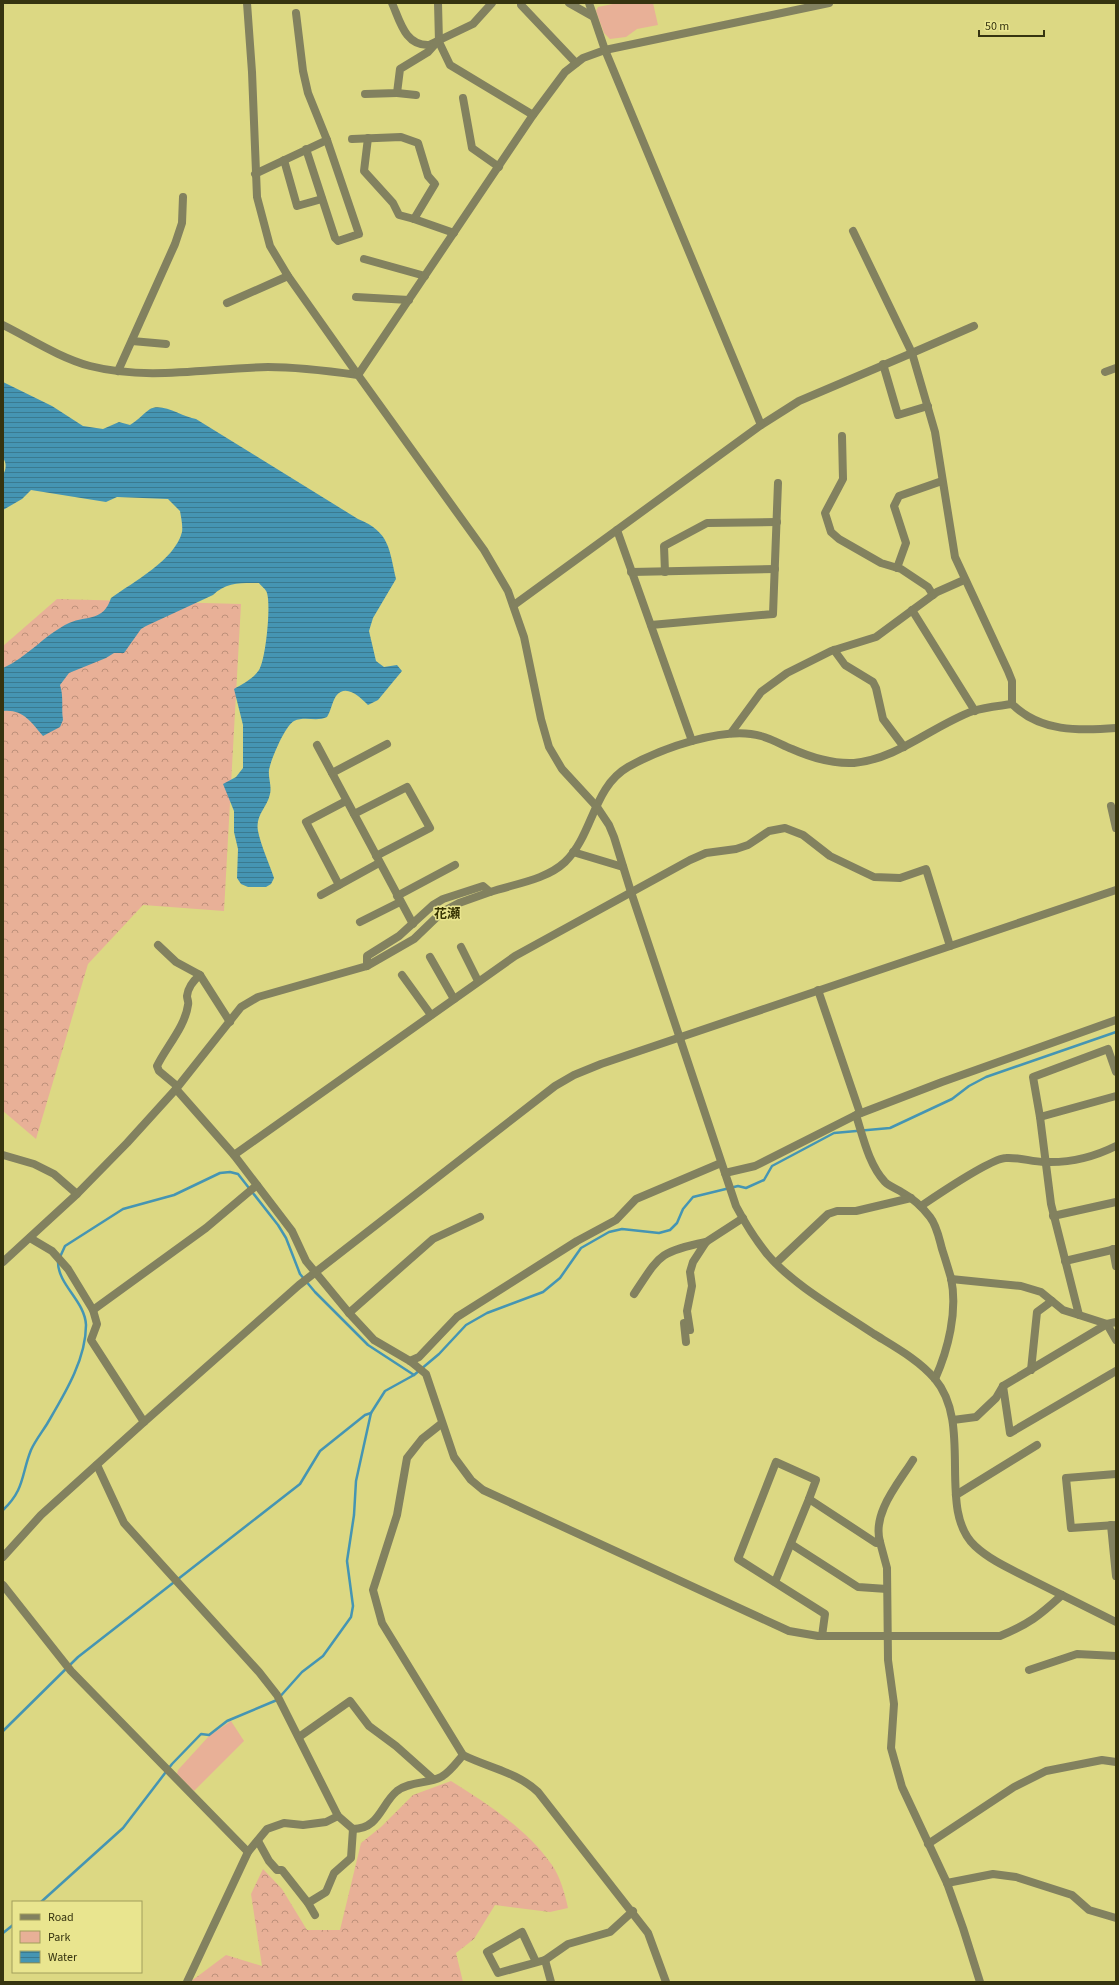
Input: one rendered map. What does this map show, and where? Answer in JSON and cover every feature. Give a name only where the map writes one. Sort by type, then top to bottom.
[{"type":"street","points":[[247,3],[252,72],[257,197],[270,246],[288,276],[484,550],[514,606],[524,637],[540,719],[549,747],[566,774],[597,807],[609,825],[614,837],[736,1206],[768,1255],[776,1263],[821,1299],[916,1361],[935,1379],[944,1396],[953,1420],[956,1495],[959,1517],[967,1536],[974,1546],[1000,1563],[1116,1622]]},
{"type":"street","points":[[392,3],[406,35],[416,43],[430,44],[473,24],[492,3]]},
{"type":"street","points":[[438,3],[439,40],[450,65],[533,115]]},
{"type":"street","points":[[521,3],[521,6],[576,63]]},
{"type":"street","points":[[570,3],[592,16]]},
{"type":"street","points":[[589,3],[592,16],[605,50],[761,425]]},
{"type":"street","points":[[358,375],[533,115],[565,72],[576,63],[583,58],[605,50],[829,3]]},
{"type":"street","points":[[296,13],[303,71],[308,93],[327,140],[359,234],[338,241],[335,238],[306,150]]},
{"type":"street","points":[[397,93],[400,69],[428,52],[439,40]]},
{"type":"street","points":[[365,94],[397,93],[416,95]]},
{"type":"street","points":[[463,98],[472,148],[499,167]]},
{"type":"street","points":[[352,139],[401,137],[418,143],[428,176],[435,184],[414,219]]},
{"type":"street","points":[[368,138],[364,171],[393,203],[400,215],[454,233]]},
{"type":"street","points":[[255,174],[327,140]]},
{"type":"street","points":[[284,160],[297,206],[322,199]]},
{"type":"street","points":[[118,371],[132,342],[182,223],[183,197]]},
{"type":"street","points":[[853,231],[912,353],[935,432],[955,557],[964,580],[1012,681],[1012,704],[1021,713],[1058,728],[1078,731],[1116,728]]},
{"type":"street","points":[[364,259],[425,276]]},
{"type":"street","points":[[227,303],[288,276]]},
{"type":"street","points":[[356,297],[408,300]]},
{"type":"street","points":[[3,325],[42,346],[90,366],[130,373],[168,373],[268,367],[315,369],[358,375]]},
{"type":"street","points":[[514,606],[761,425],[799,401],[974,326]]},
{"type":"street","points":[[132,342],[166,344]]},
{"type":"street","points":[[883,364],[898,415],[928,406]]},
{"type":"street","points":[[1105,372],[1116,368]]},
{"type":"street","points":[[842,436],[843,479],[825,513],[830,532],[839,539],[881,563],[897,568],[928,587],[933,595]]},
{"type":"street","points":[[897,568],[906,543],[894,506],[895,501],[899,496],[942,481]]},
{"type":"street","points":[[651,625],[773,614],[778,483]]},
{"type":"street","points":[[665,572],[664,546],[707,523],[777,522]]},
{"type":"street","points":[[617,530],[692,741]]},
{"type":"street","points":[[631,572],[775,569]]},
{"type":"street","points":[[731,733],[761,692],[787,673],[834,650],[876,638],[933,595],[964,580]]},
{"type":"street","points":[[912,610],[975,711]]},
{"type":"street","points":[[834,650],[845,665],[873,682],[876,688],[883,719],[904,747]]},
{"type":"street","points":[[3,1262],[76,1194],[127,1143],[176,1088],[242,1007],[258,997],[367,966],[414,939],[442,912],[459,903],[545,874],[566,861],[583,837],[610,781],[626,768],[644,758],[692,741],[731,733],[762,736],[793,750],[819,759],[854,763],[889,754],[975,711],[1012,704]]},
{"type":"street","points":[[332,773],[387,744]]},
{"type":"street","points":[[317,745],[377,860],[413,924]]},
{"type":"street","points":[[321,895],[430,828],[407,787],[354,814]]},
{"type":"street","points":[[339,885],[306,822],[346,801]]},
{"type":"street","points":[[1111,806],[1116,828]]},
{"type":"street","points":[[234,1155],[515,956],[631,892],[701,856],[748,845],[769,831],[785,828],[803,835],[830,856],[874,877],[900,878],[926,869],[950,946]]},
{"type":"street","points":[[573,852],[623,867]]},
{"type":"street","points":[[360,922],[455,865]]},
{"type":"street","points":[[367,966],[367,956],[413,924],[433,905],[443,899],[483,886],[490,892]]},
{"type":"street","points":[[3,1556],[41,1515],[299,1285],[555,1086],[574,1075],[601,1064],[1116,890]]},
{"type":"street","points":[[158,945],[176,962],[200,975],[230,1022]]},
{"type":"street","points":[[461,947],[478,981]]},
{"type":"street","points":[[430,957],[454,999]]},
{"type":"street","points":[[402,974],[431,1015]]},
{"type":"street","points":[[200,975],[193,980],[187,996],[188,1005],[177,1033],[157,1066],[159,1071],[176,1088],[234,1155],[292,1231],[313,1274],[374,1340],[410,1361],[426,1374],[454,1457],[471,1480],[484,1490],[789,1631],[822,1636],[1000,1636],[1039,1617],[1062,1595]]},
{"type":"street","points":[[818,990],[858,1114],[866,1146],[880,1176],[886,1183],[921,1206],[932,1219],[937,1231],[951,1279],[952,1304],[951,1324],[942,1365],[935,1379]]},
{"type":"street","points":[[725,1173],[755,1166],[858,1114],[942,1082],[1116,1020]]},
{"type":"street","points":[[1079,1315],[1054,1216],[1033,1077],[1108,1049],[1116,1072]]},
{"type":"street","points":[[1040,1117],[1116,1096]]},
{"type":"street","points":[[921,1206],[995,1161],[1005,1158],[1045,1162],[1090,1157],[1116,1146]]},
{"type":"street","points":[[3,1155],[34,1164],[54,1174],[76,1194]]},
{"type":"street","points":[[410,1361],[419,1357],[457,1317],[577,1241],[616,1220],[636,1199],[721,1163]]},
{"type":"street","points":[[93,1310],[206,1228],[244,1194],[257,1185]]},
{"type":"street","points":[[776,1263],[828,1214],[837,1211],[862,1210],[911,1198]]},
{"type":"street","points":[[1054,1216],[1116,1202]]},
{"type":"street","points":[[349,1313],[432,1239],[480,1217]]},
{"type":"street","points":[[686,1342],[684,1318],[692,1286],[690,1272],[699,1251],[706,1242],[743,1218]]},
{"type":"street","points":[[30,1238],[52,1251],[64,1264],[93,1310],[96,1324],[91,1340],[144,1422]]},
{"type":"street","points":[[634,1294],[658,1259],[679,1248],[706,1242]]},
{"type":"street","points":[[1065,1261],[1114,1249],[1116,1266]]},
{"type":"street","points":[[951,1279],[1021,1286],[1041,1292],[1063,1310],[1107,1324],[1116,1340]]},
{"type":"street","points":[[1031,1370],[1037,1312],[1052,1301]]},
{"type":"street","points":[[687,1310],[690,1330]]},
{"type":"street","points":[[953,1420],[976,1418],[996,1398],[1003,1386],[1107,1324],[1116,1322]]},
{"type":"street","points":[[1003,1386],[1010,1433],[1115,1374]]},
{"type":"street","points":[[442,1424],[422,1439],[407,1458],[397,1515],[372,1590],[382,1624],[463,1755],[483,1765],[507,1772],[528,1782],[538,1792],[593,1864],[633,1911],[648,1933],[666,1982]]},
{"type":"street","points":[[956,1495],[1037,1446]]},
{"type":"street","points":[[913,1460],[891,1494],[880,1519],[878,1533],[887,1568],[887,1637],[894,1704],[890,1748],[902,1787],[947,1883],[980,1982]]},
{"type":"street","points":[[775,1582],[792,1544],[816,1480],[776,1462],[738,1559],[825,1614],[822,1636]]},
{"type":"street","points":[[97,1465],[124,1523],[260,1672],[277,1695],[338,1816],[353,1829],[363,1829],[372,1823],[397,1791],[408,1785],[442,1777],[463,1755]]},
{"type":"street","points":[[1116,1474],[1066,1478],[1071,1528],[1113,1525],[1116,1576]]},
{"type":"street","points":[[809,1499],[876,1543],[880,1542]]},
{"type":"street","points":[[792,1544],[858,1587],[887,1589]]},
{"type":"street","points":[[3,1585],[71,1671],[248,1852]]},
{"type":"street","points":[[1029,1670],[1077,1654],[1116,1656]]},
{"type":"street","points":[[299,1737],[350,1701],[369,1726],[396,1746],[433,1779]]},
{"type":"street","points":[[928,1844],[1014,1787],[1046,1771],[1102,1760],[1116,1762]]},
{"type":"street","points":[[187,1982],[248,1852],[267,1829],[284,1823],[303,1825],[326,1822],[338,1816]]},
{"type":"street","points":[[308,1903],[326,1892],[334,1872],[351,1858],[353,1829]]},
{"type":"street","points":[[258,1841],[269,1861],[277,1870],[282,1870],[308,1903],[315,1915]]},
{"type":"street","points":[[947,1883],[993,1874],[1016,1877],[1072,1895],[1089,1910],[1116,1918]]},
{"type":"street","points":[[551,1982],[540,1961],[522,1932],[487,1952],[498,1973],[540,1961],[568,1944],[610,1932],[633,1911]]},
{"type":"green space","points":[[618,3],[653,3],[658,25],[637,29],[626,37],[610,39],[604,33],[596,11],[598,7]]},
{"type":"green space","points":[[57,599],[241,604],[224,911],[143,905],[88,964],[36,1139],[3,1111],[3,646]]},
{"type":"green space","points":[[231,1721],[244,1741],[194,1791],[177,1774],[178,1770],[209,1736]]},
{"type":"green space","points":[[451,1781],[493,1808],[531,1840],[555,1869],[562,1885],[568,1908],[550,1912],[495,1905],[474,1939],[456,1953],[463,1982],[190,1982],[226,1955],[262,1966],[251,1894],[263,1869],[282,1889],[307,1930],[340,1930],[361,1843],[381,1827],[413,1795]]},
{"type":"water","points":[[3,382],[52,406],[83,426],[103,429],[119,422],[130,425],[150,409],[155,407],[160,407],[196,419],[358,519],[369,524],[382,536],[386,543],[392,559],[396,579],[373,618],[369,631],[376,661],[384,667],[397,665],[402,671],[378,700],[368,705],[357,695],[344,691],[340,692],[336,696],[327,717],[319,719],[302,719],[294,721],[290,724],[275,751],[270,765],[270,794],[258,820],[258,831],[261,843],[274,878],[271,884],[266,887],[248,887],[241,884],[237,878],[238,849],[234,832],[234,811],[223,784],[236,777],[243,768],[243,725],[234,689],[248,681],[257,673],[262,664],[266,644],[268,599],[265,589],[259,583],[240,583],[229,585],[213,595],[141,629],[124,653],[114,653],[106,658],[69,673],[60,685],[62,694],[63,720],[60,727],[43,736],[30,721],[21,714],[3,711],[3,668],[20,658],[60,628],[69,623],[94,616],[104,611],[111,598],[152,570],[171,552],[178,542],[182,532],[182,527],[180,511],[168,499],[117,497],[106,502],[31,490],[22,499],[3,510],[3,475],[6,466],[3,458]]},
{"type":"waterway","points":[[42,1901],[123,1828],[172,1764],[201,1734],[209,1735],[227,1721],[277,1700],[302,1672],[323,1656],[351,1617],[353,1606],[347,1561],[354,1515],[356,1481],[371,1413],[385,1391],[414,1375],[439,1354],[466,1325],[487,1313],[543,1292],[560,1278],[581,1248],[609,1232],[622,1229],[659,1233],[670,1230],[677,1223],[683,1209],[693,1197],[738,1186],[746,1188],[764,1180],[772,1166],[834,1133],[890,1128],[952,1099],[969,1086],[986,1077],[1116,1032]]},
{"type":"waterway","points":[[60,1257],[65,1246],[123,1209],[174,1195],[220,1173],[230,1172],[238,1174],[278,1225],[286,1238],[300,1274],[315,1292],[368,1345],[414,1375]]},
{"type":"waterway","points":[[3,1510],[19,1488],[31,1450],[73,1377],[85,1338],[85,1316],[62,1278],[58,1262]]},
{"type":"waterway","points":[[3,1731],[78,1657],[300,1484],[320,1451],[365,1415],[371,1413]]},
{"type":"waterway","points":[[3,1933],[12,1926]]},
{"type":"district","name":"花瀬","points":[[447,914]]}]
